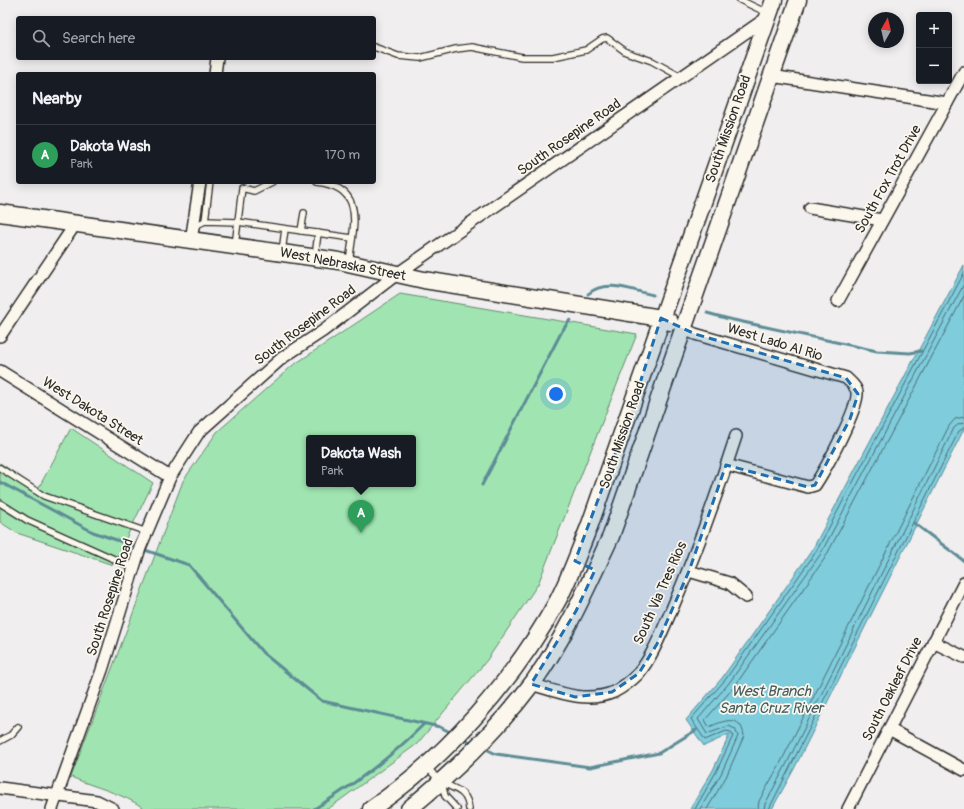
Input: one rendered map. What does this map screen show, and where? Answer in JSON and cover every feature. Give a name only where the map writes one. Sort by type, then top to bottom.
[{"type":"main road","points":[[770,6],[795,8]]},
{"type":"main road","name":"South Mission Road","points":[[371,809],[390,796],[426,766],[445,749],[470,722],[516,665],[542,628],[558,598],[589,527],[629,417],[661,318],[770,6]]},
{"type":"main road","name":"South Mission Road","points":[[410,809],[442,782],[493,731],[531,684],[576,611],[611,536],[682,328],[795,8]]},
{"type":"main road","name":"West Nebraska Street","points":[[0,213],[76,223],[192,234],[235,246],[315,257],[397,274],[535,299],[661,318],[682,328]]},
{"type":"main road","points":[[575,561],[595,570]]},
{"type":"street","name":"South Rosepine Road","points":[[52,809],[58,796],[102,670],[147,532],[170,477],[199,432],[282,358],[323,331],[397,274],[680,77],[770,6]]},
{"type":"street","points":[[215,72],[217,60]]},
{"type":"street","name":"South Fox Trot Drive","points":[[838,301],[964,72]]},
{"type":"street","points":[[771,76],[947,103]]},
{"type":"street","points":[[192,234],[200,184]]},
{"type":"street","points":[[810,208],[882,220]]},
{"type":"street","points":[[0,336],[76,223]]},
{"type":"street","name":"West Lado Al Rio","points":[[682,328],[695,334],[846,378],[856,388],[858,394],[850,419],[815,485],[808,487],[726,466]]},
{"type":"street","name":"West Dakota Street","points":[[0,371],[170,477]]},
{"type":"street","name":"South Via Tres Rios","points":[[531,684],[575,697],[594,696],[612,692],[626,685],[639,673],[657,644],[689,571],[736,436]]},
{"type":"street","points":[[689,571],[729,583],[746,597]]},
{"type":"street","name":"South Oakleaf Drive","points":[[848,809],[964,583]]},
{"type":"street","points":[[934,642],[964,658]]},
{"type":"street","points":[[889,729],[964,770]]},
{"type":"street","points":[[0,788],[97,801],[113,809]]},
{"type":"lane","points":[[740,0],[761,10],[770,6]]},
{"type":"lane","points":[[376,47],[398,56],[420,58],[456,49],[472,47],[522,56],[553,57],[586,50],[602,39],[607,38],[626,52],[652,61],[680,77]]},
{"type":"lane","points":[[192,234],[205,221],[210,184]]},
{"type":"lane","points":[[235,246],[242,188],[254,191],[268,184]]},
{"type":"lane","points":[[331,184],[341,189],[351,199],[355,211],[349,263]]},
{"type":"lane","points":[[301,231],[304,213]]},
{"type":"lane","points":[[205,221],[238,222],[352,238]]},
{"type":"lane","points":[[282,252],[285,229]]},
{"type":"lane","points":[[315,257],[318,233]]},
{"type":"lane","points":[[0,468],[44,496],[147,532]]},
{"type":"lane","points":[[0,503],[27,520],[134,568]]},
{"type":"lane","points":[[0,741],[10,735],[18,727]]},
{"type":"lane","points":[[426,766],[442,782],[456,788],[468,802],[468,809]]},
{"type":"lane","points":[[442,782],[445,796],[457,809]]},
{"type":"highlighted area","points":[[661,318],[695,334],[846,378],[858,394],[850,419],[815,485],[808,487],[726,465],[689,571],[657,644],[639,673],[612,692],[575,697],[531,684],[576,611],[595,570],[575,561],[629,417]]},
{"type":"green space","points":[[400,294],[637,334],[538,584],[487,660],[417,744],[328,809],[145,809],[137,803],[119,795],[71,777],[183,481],[217,432],[292,366]]},
{"type":"green space","points":[[71,428],[153,483],[113,565],[17,533],[0,522],[0,463],[38,489]]},
{"type":"water","name":"West Branch Santa Cruz River","points":[[964,265],[964,429],[794,769],[772,809],[690,809],[713,770],[730,734],[704,746],[686,720],[722,678],[812,550]]},
{"type":"waterway","points":[[588,294],[595,289],[611,286],[653,295]]},
{"type":"waterway","points":[[707,313],[877,351],[910,353],[921,351]]},
{"type":"waterway","points":[[482,485],[562,331],[570,320]]},
{"type":"waterway","points":[[0,482],[93,532],[137,547]]},
{"type":"waterway","points":[[914,523],[964,561]]},
{"type":"waterway","points":[[142,549],[189,565],[263,653],[322,701],[440,727],[452,733]]},
{"type":"waterway","points":[[314,809],[372,770],[399,748],[424,724]]},
{"type":"waterway","points":[[484,748],[496,754],[590,767],[659,753],[696,730]]},
{"type":"waterway","points":[[462,738],[473,743]]},
{"type":"place","name":"Dakota Wash","points":[[361,533]]}]
